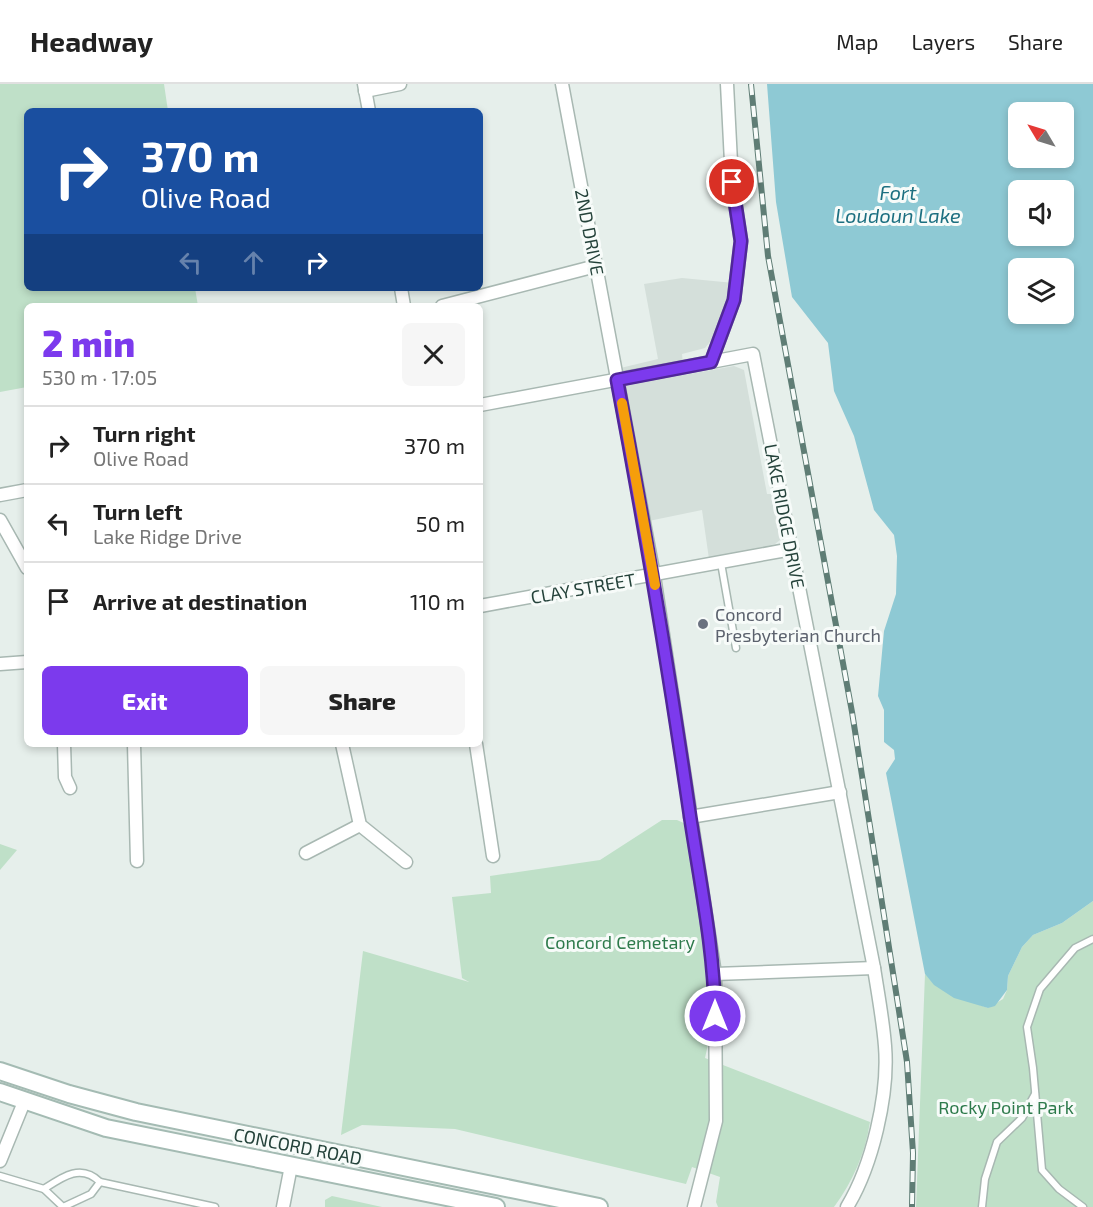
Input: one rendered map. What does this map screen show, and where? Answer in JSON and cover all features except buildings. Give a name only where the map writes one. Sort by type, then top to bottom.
[{"type":"main road","name":"CONCORD ROAD","points":[[0,1071],[127,1110],[599,1207]]},
{"type":"main road","points":[[24,1102],[33,1083]]},
{"type":"main road","name":"CONCORD ROAD","points":[[0,1092],[106,1128],[496,1207]]},
{"type":"main road","points":[[291,1166],[296,1146]]},
{"type":"street","points":[[368,108],[365,87],[400,84]]},
{"type":"street","name":"2ND DRIVE","points":[[562,84],[654,576],[715,974],[716,1121],[694,1207]]},
{"type":"street","points":[[483,404],[711,362],[734,300],[741,241],[732,182],[727,84]]},
{"type":"street","points":[[454,303],[596,266]]},
{"type":"street","name":"LAKE RIDGE DRIVE","points":[[711,362],[753,354],[874,968],[885,1048],[883,1095],[873,1143],[847,1207]]},
{"type":"street","points":[[0,495],[24,491]]},
{"type":"street","points":[[0,520],[24,563]]},
{"type":"street","name":"CLAY STREET","points":[[483,605],[792,549]]},
{"type":"street","points":[[0,664],[24,662]]},
{"type":"street","points":[[64,747],[65,777],[70,788]]},
{"type":"street","points":[[134,747],[136,861]]},
{"type":"street","points":[[343,747],[360,825],[406,862]]},
{"type":"street","points":[[476,747],[493,856]]},
{"type":"street","points":[[690,818],[840,792]]},
{"type":"street","points":[[306,853],[360,825]]},
{"type":"street","points":[[715,974],[874,968]]},
{"type":"street","points":[[0,1161],[24,1102]]},
{"type":"street","points":[[283,1207],[291,1166]]},
{"type":"lane","points":[[721,563],[736,648]]},
{"type":"lane","points":[[1083,1207],[1059,1189],[1042,1170],[1027,1027],[1031,1007],[1040,989],[1057,966],[1075,948],[1093,939]]},
{"type":"lane","points":[[982,1207],[986,1179],[997,1142],[1022,1118],[1035,1094]]},
{"type":"lane","points":[[44,1189],[70,1173],[82,1172],[93,1175],[100,1182],[215,1207]]},
{"type":"lane","points":[[0,1176],[44,1189],[63,1207],[90,1194],[100,1182]]},
{"type":"shaded area","points":[[682,278],[734,283],[718,332],[705,348],[682,354],[684,375],[734,366],[744,370],[767,494],[771,494],[780,540],[775,544],[709,559],[702,510],[639,523],[614,389],[608,371],[658,359],[644,284]]},
{"type":"green space","points":[[0,84],[164,84],[168,108],[24,108],[24,291],[196,291],[198,303],[24,303],[24,388],[0,392]]},
{"type":"green space","name":"Concord Cemetary","points":[[662,820],[677,820],[688,825],[713,1021],[705,1058],[870,1122],[857,1167],[834,1207],[718,1207],[716,1202],[720,1177],[692,1167],[686,1184],[455,1129],[362,1125],[341,1135],[363,951],[469,982],[462,978],[452,897],[491,893],[490,876],[600,860]]},
{"type":"green space","points":[[0,844],[17,850],[0,870]]},
{"type":"green space","name":"Rocky Point Park","points":[[1093,901],[1093,1207],[916,1207],[925,974],[946,992],[988,1008],[1003,999],[1007,990],[1008,976],[1022,947],[1033,935],[1062,923]]},
{"type":"green space","points":[[332,1196],[382,1207],[325,1207],[325,1200]]},
{"type":"water","name":"Fort Loudoun Lake","points":[[767,84],[1093,84],[1093,901],[1062,923],[1033,935],[1022,947],[1008,976],[1007,990],[995,1006],[988,1008],[954,998],[934,985],[925,974],[886,773],[895,759],[894,750],[884,742],[884,710],[878,696],[884,631],[896,594],[897,556],[894,535],[874,510],[854,436],[834,391],[828,343],[792,297],[776,202]]},
{"type":"railway","points":[[751,84],[768,256],[852,712],[907,1062],[913,1153],[912,1207]]},
{"type":"slow traffic","points":[[622,403],[655,585]]},
{"type":"place","name":"Concord Presbyterian Church","points":[[703,624]]},
{"type":"route","points":[[715,1016],[715,974],[654,576],[617,380],[711,362],[734,300],[741,241],[732,182]]}]
